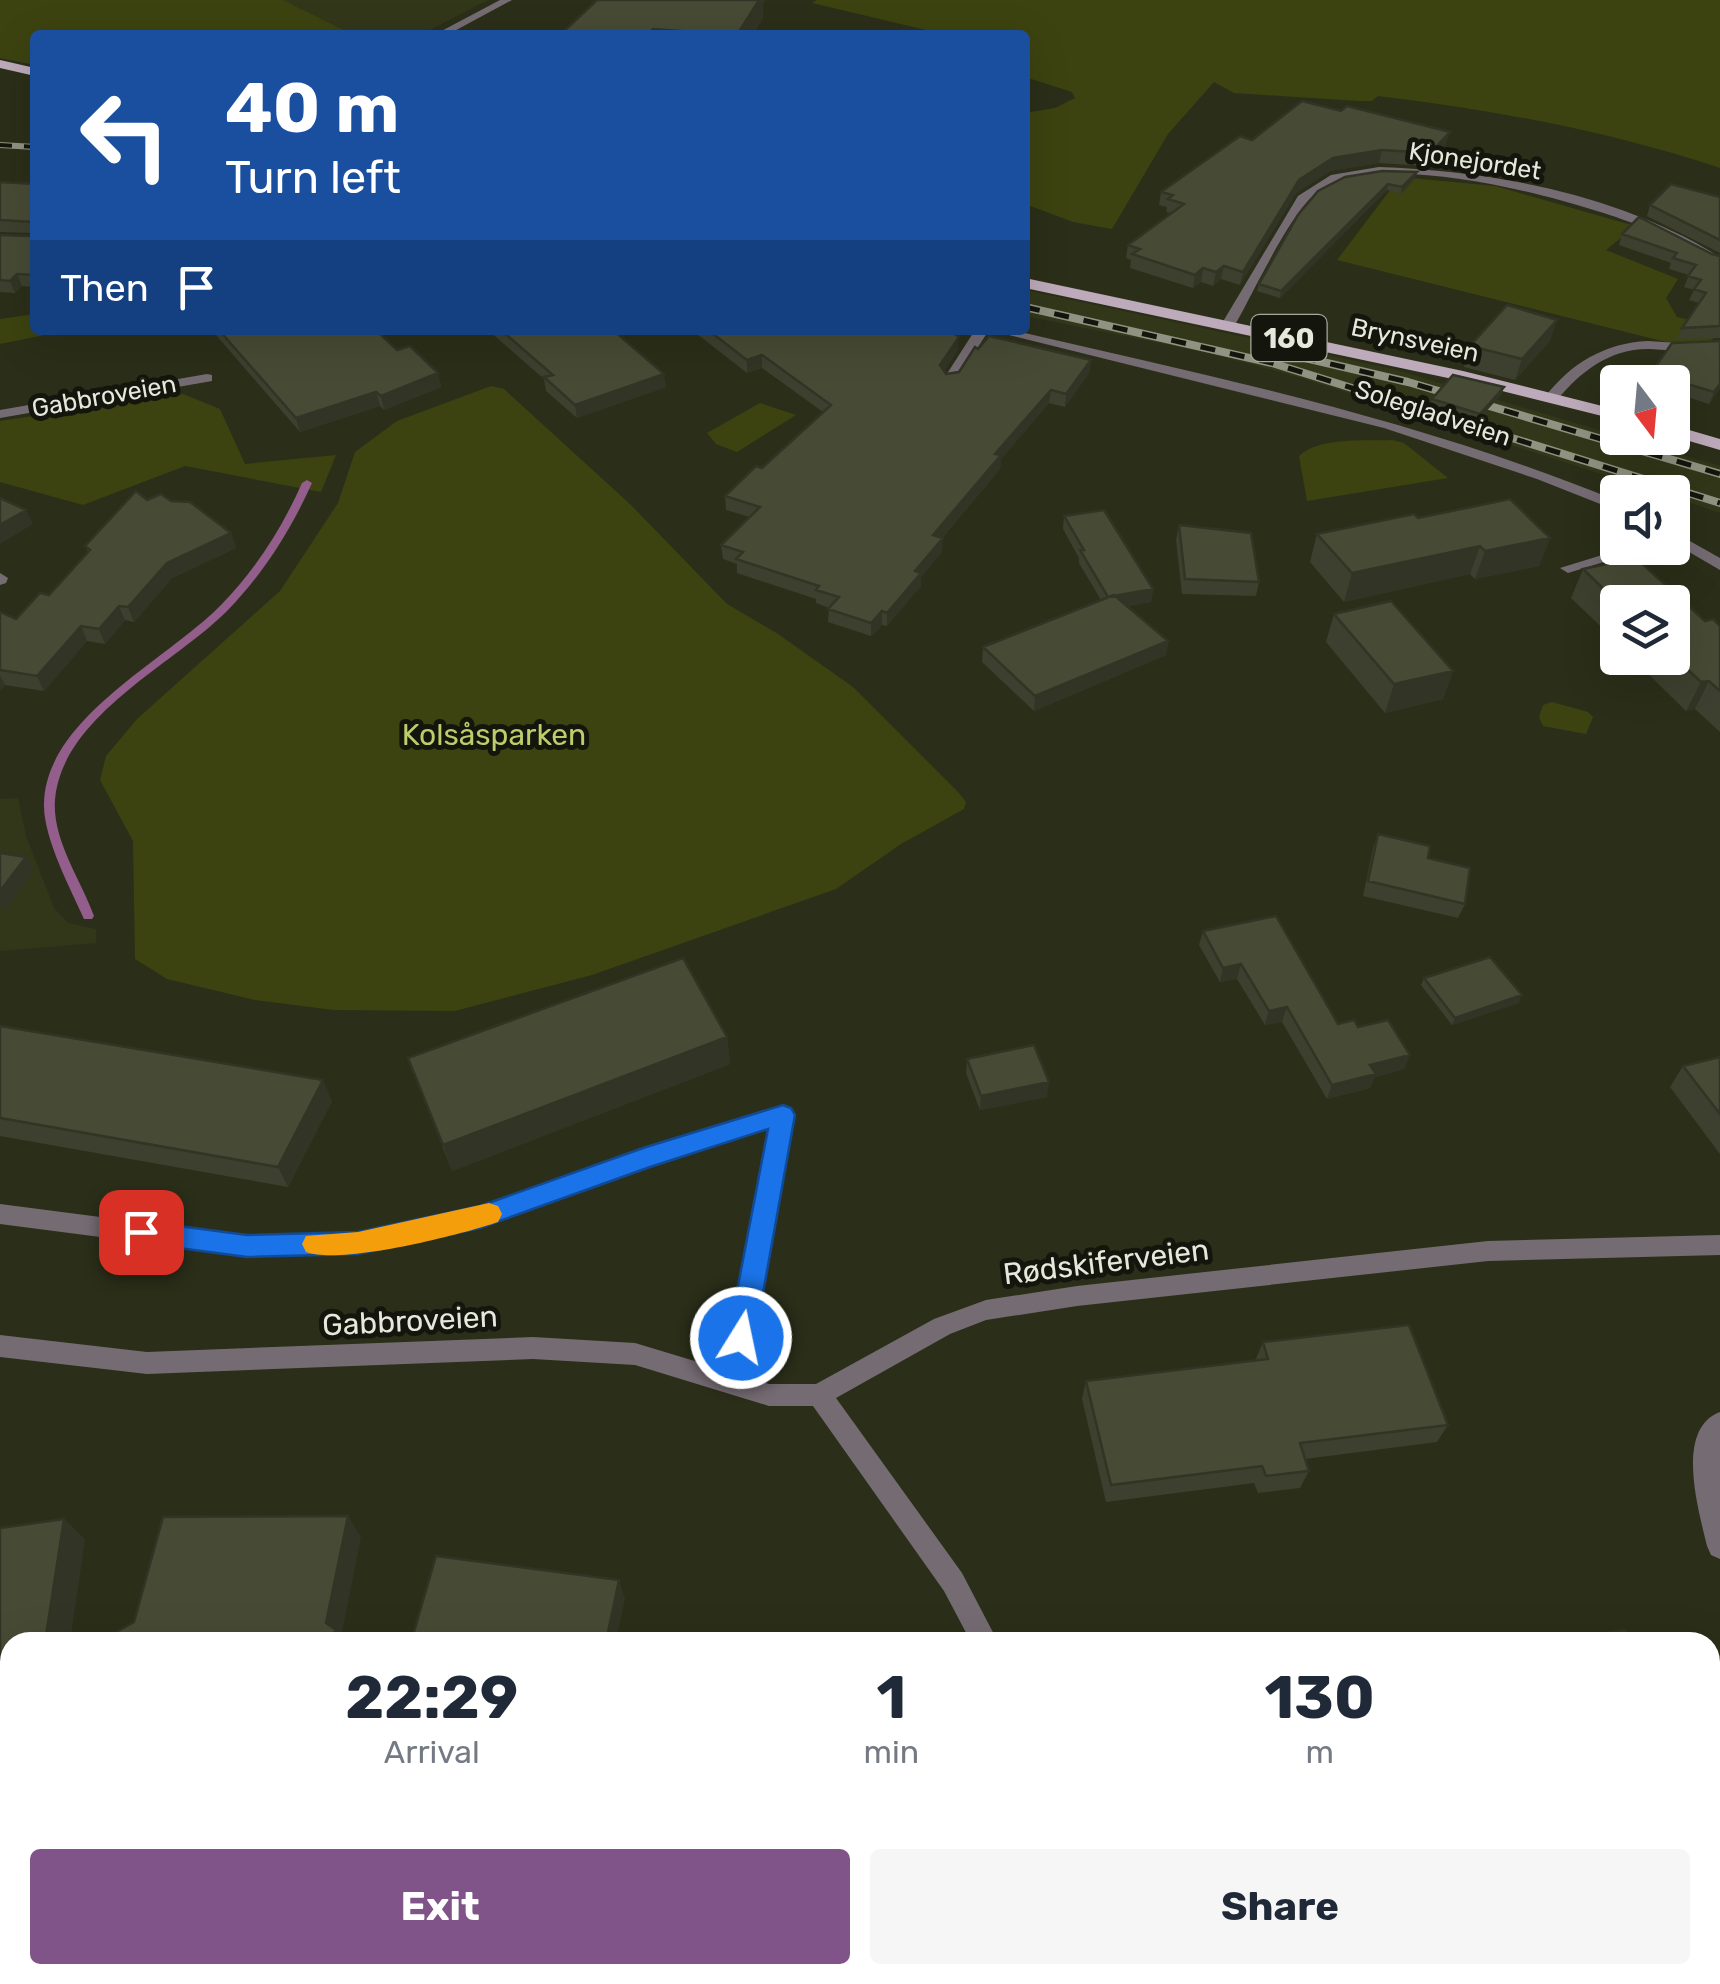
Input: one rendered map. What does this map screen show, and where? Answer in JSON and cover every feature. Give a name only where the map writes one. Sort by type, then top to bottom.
[{"type":"main road","points":[[0,64],[30,71]]},
{"type":"main road","name":"Brynsveien","points":[[1030,284],[1600,409]]},
{"type":"main road","points":[[1690,435],[1720,444]]},
{"type":"street","points":[[449,30],[507,0]]},
{"type":"street","name":"Kjonejordet","points":[[1228,325],[1298,204],[1311,190],[1353,173],[1422,173],[1541,193],[1676,234],[1720,262]]},
{"type":"street","points":[[950,380],[979,335]]},
{"type":"street","name":"Solegladveien","points":[[1017,335],[1330,407],[1510,463],[1600,500]]},
{"type":"street","points":[[1552,397],[1595,359],[1620,346],[1686,350],[1720,345]]},
{"type":"street","name":"Gabbroveien","points":[[0,414],[207,378]]},
{"type":"street","points":[[1690,546],[1720,564]]},
{"type":"street","points":[[1568,568],[1600,559]]},
{"type":"street","points":[[0,1214],[247,1246],[358,1243],[480,1217],[783,1115],[741,1338],[713,1380]]},
{"type":"street","name":"Rødskiferveien","points":[[819,1394],[942,1326],[986,1310],[1078,1296],[1488,1252],[1720,1244]]},
{"type":"street","name":"Gabbroveien","points":[[0,1346],[147,1363],[533,1348],[636,1354],[769,1395],[819,1394]]},
{"type":"street","points":[[819,1394],[953,1582],[979,1632]]},
{"type":"street","points":[[1720,1422],[1715,1428],[1704,1474],[1720,1546]]},
{"type":"shaded area","points":[[283,0],[488,0],[430,30],[344,30]]},
{"type":"shaded area","points":[[1030,291],[1393,369],[1600,430],[1600,455],[1683,455],[1720,466],[1720,513],[1690,503],[1690,475],[1605,475],[1295,376],[1205,352],[1030,317]]},
{"type":"shaded area","points":[[18,798],[26,836],[54,908],[68,923],[96,929],[96,943],[0,951],[0,799]]},
{"type":"green space","points":[[0,0],[283,0],[344,30],[30,30],[30,64],[0,58]]},
{"type":"green space","points":[[1720,0],[1720,168],[1636,143],[1508,115],[1378,96],[1372,101],[1359,101],[1234,93],[1214,82],[1168,134],[1112,229],[1073,222],[1030,206],[1030,112],[1055,108],[1075,98],[1072,92],[1030,79],[1030,30],[926,30],[812,3]]},
{"type":"green space","points":[[1400,177],[1495,186],[1635,226],[1606,250],[1678,279],[1666,298],[1677,317],[1720,327],[1720,335],[1694,349],[1337,260]]},
{"type":"green space","points":[[30,315],[30,335],[44,335],[0,344],[0,319]]},
{"type":"green space","name":"Kolsåsparken","points":[[491,386],[504,389],[631,505],[727,604],[778,634],[853,687],[958,792],[966,802],[964,809],[901,844],[836,889],[592,975],[455,1011],[334,1010],[255,1000],[167,979],[135,959],[133,841],[100,780],[106,756],[137,719],[280,591],[338,503],[355,452],[397,421]]},
{"type":"green space","points":[[183,394],[220,409],[245,464],[336,455],[321,492],[185,466],[83,505],[0,482],[0,421]]},
{"type":"green space","points":[[760,403],[796,415],[737,452],[716,444],[707,433]]},
{"type":"green space","points":[[1343,441],[1404,443],[1448,478],[1307,501],[1299,456],[1307,450]]},
{"type":"green space","points":[[1552,702],[1588,712],[1593,717],[1586,734],[1543,726],[1539,717],[1543,705]]},
{"type":"building","points":[[597,0],[759,0],[740,30],[565,30]]},
{"type":"building","points":[[1302,101],[1341,111],[1347,106],[1450,132],[1430,153],[1382,150],[1333,158],[1299,180],[1243,272],[1224,266],[1216,272],[1203,268],[1195,275],[1132,254],[1140,249],[1128,245],[1184,204],[1161,192],[1240,136],[1252,140]]},
{"type":"building","points":[[1382,171],[1417,172],[1402,187],[1388,184],[1281,291],[1259,284],[1298,215],[1318,191],[1345,177]]},
{"type":"building","points":[[0,182],[30,184],[30,222],[0,220]]},
{"type":"building","points":[[1671,184],[1720,197],[1720,240],[1650,205]]},
{"type":"building","points":[[1639,217],[1720,256],[1720,326],[1682,328],[1706,293],[1694,289],[1701,280],[1688,276],[1696,265],[1673,258],[1677,253],[1622,234]]},
{"type":"building","points":[[0,235],[30,236],[30,275],[0,280]]},
{"type":"building","points":[[1507,305],[1557,320],[1522,359],[1470,346]]},
{"type":"building","points":[[223,335],[381,335],[397,350],[410,346],[438,373],[381,396],[376,392],[296,418]]},
{"type":"building","points":[[507,335],[619,335],[664,374],[575,405],[544,377],[553,375]]},
{"type":"building","points":[[714,335],[956,335],[959,337],[940,365],[946,374],[959,372],[975,347],[978,349],[989,336],[1091,360],[1066,394],[1051,390],[995,454],[1001,455],[933,535],[943,538],[915,571],[921,573],[887,613],[882,611],[871,623],[828,609],[839,597],[816,590],[819,586],[736,559],[743,552],[721,545],[760,507],[725,496],[831,405],[762,355],[747,360]]},
{"type":"building","points":[[1720,341],[1720,384],[1714,392],[1690,385],[1690,365],[1657,365],[1672,343]]},
{"type":"building","points":[[1453,375],[1504,387],[1480,414],[1432,399]]},
{"type":"building","points":[[136,491],[147,500],[161,494],[171,501],[190,502],[231,533],[167,563],[128,607],[119,606],[99,629],[81,626],[37,676],[0,670],[0,612],[16,619],[40,593],[49,595],[90,550],[85,546]]},
{"type":"building","points":[[0,498],[26,510],[0,525]]},
{"type":"building","points":[[1510,499],[1550,538],[1485,551],[1480,546],[1352,573],[1317,534],[1414,514],[1418,518]]},
{"type":"building","points":[[1104,510],[1153,589],[1108,597],[1064,516]]},
{"type":"building","points":[[1179,525],[1251,533],[1259,582],[1185,579]]},
{"type":"building","points":[[1644,565],[1666,585],[1600,586],[1583,569]]},
{"type":"building","points":[[1114,595],[1168,641],[1035,696],[983,647]]},
{"type":"building","points":[[1391,601],[1453,671],[1394,684],[1334,614]]},
{"type":"building","points":[[1690,607],[1705,621],[1713,619],[1720,626],[1720,691],[1709,681],[1701,682],[1690,672]]},
{"type":"building","points":[[1378,834],[1430,846],[1428,858],[1470,868],[1465,904],[1368,881]]},
{"type":"building","points":[[0,853],[26,857],[0,891]]},
{"type":"building","points":[[1276,916],[1338,1024],[1354,1020],[1358,1027],[1388,1020],[1410,1055],[1370,1065],[1376,1074],[1332,1085],[1287,1007],[1269,1011],[1241,964],[1223,968],[1203,931]]},
{"type":"building","points":[[1490,957],[1522,995],[1455,1018],[1424,978]]},
{"type":"building","points":[[683,958],[727,1037],[443,1145],[408,1058]]},
{"type":"building","points":[[0,1026],[323,1080],[278,1167],[0,1118]]},
{"type":"building","points":[[1034,1045],[1049,1082],[981,1096],[967,1059]]},
{"type":"building","points":[[1720,1057],[1720,1114],[1683,1066]]},
{"type":"building","points":[[1409,1325],[1448,1425],[1300,1443],[1309,1471],[1266,1476],[1262,1466],[1111,1485],[1086,1381],[1268,1359],[1263,1342]]},
{"type":"building","points":[[348,1516],[326,1623],[336,1630],[116,1632],[134,1622],[163,1517]]},
{"type":"building","points":[[64,1519],[47,1632],[0,1632],[0,1528]]},
{"type":"building","points":[[436,1556],[619,1580],[608,1632],[414,1632]]},
{"type":"waterway","points":[[88,916],[53,831],[49,802],[54,773],[69,746],[91,720],[202,629],[236,595],[281,534],[307,483]]},
{"type":"railway","points":[[0,145],[30,147]]},
{"type":"railway","points":[[1030,308],[1272,363],[1720,503]]},
{"type":"railway","points":[[1301,357],[1408,382],[1720,474]]},
{"type":"slow traffic","points":[[315,1244],[358,1243],[489,1214]]},
{"type":"route","points":[[141,1232],[247,1246],[358,1243],[480,1217],[783,1115],[741,1338]]}]
